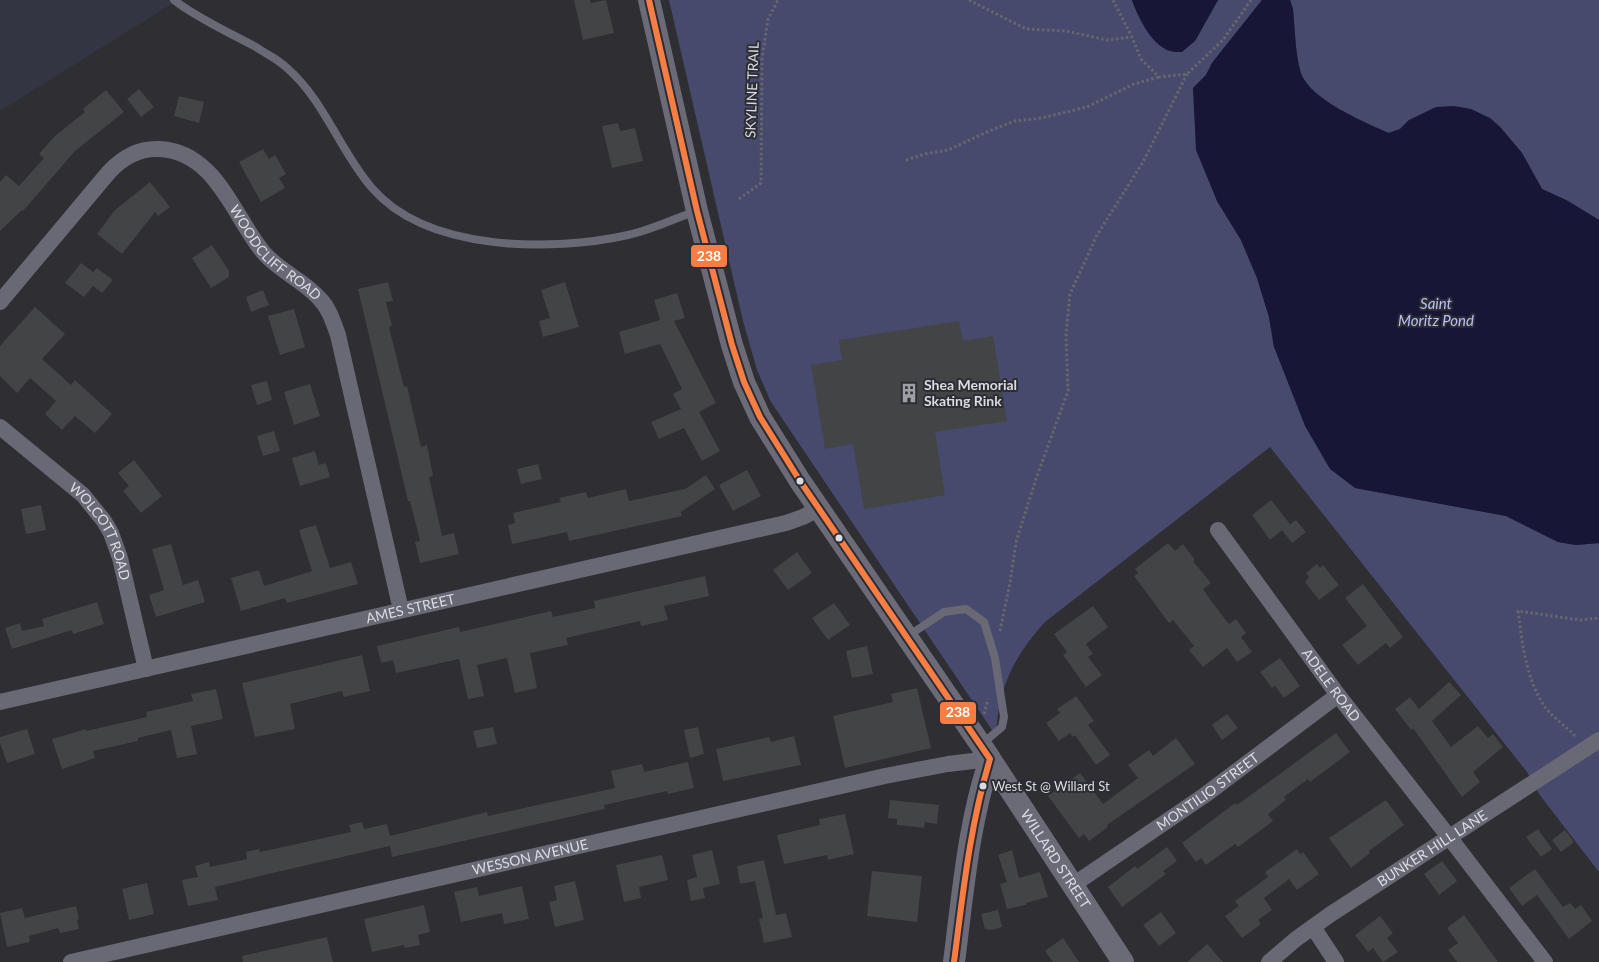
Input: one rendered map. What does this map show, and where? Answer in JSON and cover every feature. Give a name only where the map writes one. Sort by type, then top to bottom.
[{"type":"main road","name":"WILLARD STREET","points":[[648,0],[697,211],[732,345],[744,382],[760,417],[818,509],[983,748],[1124,962]]},
{"type":"main road","points":[[954,962],[983,748]]},
{"type":"street","name":"WOODCLIFF ROAD","points":[[0,302],[121,160],[136,152],[166,149],[186,156],[205,169],[263,251],[281,268],[312,290],[326,306],[330,315],[338,335],[401,610]]},
{"type":"street","name":"WOLCOTT ROAD","points":[[0,427],[84,495],[104,521],[111,533],[120,558],[146,668]]},
{"type":"street","name":"AMES STREET","points":[[0,702],[786,524],[818,509]]},
{"type":"street","name":"ADELE ROAD","points":[[1218,530],[1338,695],[1450,837],[1545,962]]},
{"type":"street","name":"MONTILIO STREET","points":[[1074,885],[1205,795],[1338,695]]},
{"type":"street","name":"BUNKER HILL LANE","points":[[1269,962],[1313,927],[1593,744]]},
{"type":"street","name":"WESSON AVENUE","points":[[71,962],[885,776],[954,763],[983,748]]},
{"type":"street","points":[[1313,927],[1336,962]]},
{"type":"lane","points":[[174,0],[286,66],[307,90],[371,186],[388,204],[412,219],[426,225],[463,236],[500,243],[564,244],[600,241],[631,235],[697,211]]},
{"type":"lane","points":[[907,637],[944,612],[966,609],[984,622],[995,658],[1004,717],[1002,727],[983,748]]},
{"type":"path","name":"SKYLINE TRAIL","points":[[739,199],[761,184],[762,58],[768,19],[778,0]]},
{"type":"path","points":[[969,0],[1026,29],[1066,31],[1107,40],[1132,37]]},
{"type":"path","points":[[1113,0],[1141,59],[1160,77]]},
{"type":"path","points":[[995,658],[1016,542],[1036,479],[1068,391],[1066,335],[1070,294],[1097,235],[1143,162],[1187,74],[1223,40],[1251,0]]},
{"type":"path","points":[[906,160],[948,150],[1015,121],[1042,118],[1087,107],[1134,84],[1160,77],[1187,74]]},
{"type":"path","points":[[1593,744],[1545,707],[1532,680],[1520,632],[1518,611],[1580,620],[1599,618]]},
{"type":"path","points":[[983,748],[989,696]]},
{"type":"shaded area","points":[[0,0],[178,0],[0,111]]},
{"type":"shaded area","points":[[669,0],[1132,0],[1137,13],[1195,41],[1218,0],[1262,0],[1212,63],[1206,75],[1193,88],[1217,201],[1241,240],[1257,278],[1269,317],[1274,347],[1355,488],[1506,516],[1558,542],[1576,545],[1599,543],[1599,872],[1539,794],[1527,772],[1270,447],[1045,622],[1024,648],[1009,674],[1000,703],[996,736],[771,402],[757,370],[743,321]]},
{"type":"shaded area","points":[[1290,0],[1599,0],[1599,220],[1568,201],[1542,189],[1522,153],[1490,118],[1409,120],[1400,129],[1388,133],[1351,116],[1324,99],[1313,90],[1300,70],[1293,9]]},
{"type":"water","points":[[1132,0],[1218,0],[1195,41],[1182,52],[1174,52],[1163,48],[1151,37]]},
{"type":"water","name":"Saint Moritz Pond","points":[[1262,0],[1290,0],[1293,9],[1300,70],[1313,90],[1337,108],[1389,133],[1400,129],[1409,120],[1436,107],[1454,106],[1471,109],[1490,118],[1501,128],[1522,153],[1542,189],[1568,201],[1599,220],[1599,543],[1576,545],[1558,542],[1506,516],[1355,488],[1330,469],[1305,426],[1274,347],[1269,317],[1257,278],[1241,240],[1217,201],[1196,150],[1193,88],[1206,75],[1212,63]]},
{"type":"building","points":[[574,0],[590,0],[591,3],[606,0],[614,33],[583,40]]},
{"type":"building","points":[[139,89],[154,107],[141,117],[127,99]]},
{"type":"building","points":[[106,90],[124,112],[75,151],[23,211],[0,231],[0,182],[6,175],[19,186],[44,158],[39,154],[55,136],[85,112],[83,109]]},
{"type":"building","points":[[179,96],[204,102],[199,123],[174,116]]},
{"type":"building","points":[[618,123],[620,131],[635,128],[643,161],[612,168],[602,126]]},
{"type":"building","points":[[263,149],[269,159],[275,155],[286,174],[279,178],[285,188],[261,202],[239,162]]},
{"type":"building","points":[[150,182],[170,207],[158,216],[155,212],[122,254],[97,234],[115,210]]},
{"type":"building","points":[[212,245],[229,271],[229,277],[211,288],[192,258]]},
{"type":"building","points":[[81,263],[93,272],[97,268],[113,280],[102,293],[93,286],[84,297],[65,283]]},
{"type":"building","points":[[388,282],[393,301],[386,302],[392,326],[389,327],[404,387],[407,386],[421,447],[427,445],[433,476],[429,477],[442,536],[454,533],[459,554],[420,563],[415,542],[420,541],[410,501],[408,501],[358,289]]},
{"type":"building","points":[[565,282],[579,327],[543,337],[539,321],[550,318],[541,290]]},
{"type":"building","points":[[263,290],[269,305],[251,312],[246,297]]},
{"type":"building","points":[[677,293],[685,318],[674,321],[716,403],[699,412],[720,451],[702,461],[684,428],[659,439],[651,422],[681,409],[673,394],[682,389],[660,344],[625,354],[619,332],[660,320],[654,300]]},
{"type":"building","points":[[35,307],[65,334],[42,359],[71,385],[75,380],[112,414],[95,433],[75,416],[62,430],[45,414],[56,401],[30,378],[17,393],[0,376],[0,346]]},
{"type":"building","points":[[294,309],[305,347],[280,355],[268,316]]},
{"type":"building","name":"Shea Memorial Skating Rink","points":[[959,321],[963,341],[993,336],[1007,421],[935,432],[945,495],[864,509],[853,444],[825,449],[811,365],[842,360],[839,340]]},
{"type":"building","points":[[267,381],[272,400],[257,405],[251,385]]},
{"type":"building","points":[[310,384],[320,416],[294,425],[284,392]]},
{"type":"building","points":[[274,431],[280,451],[263,456],[257,436]]},
{"type":"building","points":[[315,451],[319,465],[326,463],[330,477],[300,486],[292,458]]},
{"type":"building","points":[[134,460],[162,496],[141,513],[123,491],[129,486],[118,473]]},
{"type":"building","points":[[538,464],[542,479],[521,484],[517,469]]},
{"type":"building","points":[[747,470],[761,496],[733,511],[719,485]]},
{"type":"building","points":[[706,475],[715,489],[681,512],[682,516],[569,541],[567,532],[512,544],[508,525],[515,523],[513,513],[561,502],[559,498],[586,492],[588,498],[626,489],[629,501],[685,489]]},
{"type":"building","points":[[1271,500],[1290,524],[1270,540],[1252,515]]},
{"type":"building","points":[[41,505],[46,530],[26,534],[21,509]]},
{"type":"building","points":[[1296,520],[1306,532],[1292,543],[1282,530]]},
{"type":"building","points":[[316,525],[330,568],[351,562],[358,584],[287,603],[285,598],[241,611],[231,578],[259,570],[264,586],[312,571],[299,530]]},
{"type":"building","points":[[1168,543],[1175,551],[1183,544],[1195,560],[1193,561],[1211,583],[1203,589],[1229,624],[1236,619],[1246,633],[1241,637],[1252,652],[1237,662],[1227,648],[1203,667],[1189,650],[1194,646],[1173,620],[1169,623],[1134,576],[1138,573],[1135,569]]},
{"type":"building","points":[[171,544],[183,585],[198,580],[205,602],[156,617],[149,595],[164,590],[152,549]]},
{"type":"building","points":[[797,552],[812,573],[788,590],[773,570]]},
{"type":"building","points":[[1317,564],[1320,568],[1323,565],[1339,585],[1319,600],[1305,582],[1309,577],[1306,573]]},
{"type":"building","points":[[705,576],[709,596],[664,606],[668,620],[641,626],[640,621],[566,638],[568,645],[530,653],[537,688],[515,693],[507,658],[477,665],[484,696],[468,699],[459,659],[396,673],[393,660],[381,663],[377,646],[459,627],[460,632],[551,611],[553,617],[595,608],[594,601]]},
{"type":"building","points":[[1363,584],[1403,637],[1390,648],[1386,643],[1358,665],[1342,645],[1367,626],[1345,598]]},
{"type":"building","points":[[97,602],[104,624],[73,634],[72,630],[12,649],[5,628],[20,623],[22,631],[44,626],[42,619]]},
{"type":"building","points":[[834,603],[850,625],[828,640],[812,618]]},
{"type":"building","points":[[1093,606],[1108,627],[1086,644],[1093,654],[1088,657],[1102,675],[1086,687],[1063,655],[1067,652],[1054,634]]},
{"type":"building","points":[[867,646],[873,674],[852,678],[846,651]]},
{"type":"building","points":[[362,655],[370,691],[344,697],[342,691],[290,704],[295,729],[255,737],[242,683]]},
{"type":"building","points":[[1280,658],[1300,686],[1284,698],[1275,686],[1272,688],[1260,672]]},
{"type":"building","points":[[1449,682],[1461,695],[1432,721],[1451,747],[1478,726],[1488,738],[1493,734],[1503,747],[1473,772],[1480,782],[1462,797],[1413,728],[1411,730],[1395,709],[1410,697],[1419,709]]},
{"type":"building","points":[[917,688],[931,748],[845,768],[833,716],[893,702],[891,694]]},
{"type":"building","points":[[216,689],[223,719],[191,726],[197,754],[177,758],[171,730],[138,738],[138,741],[93,751],[95,758],[62,769],[52,739],[86,729],[86,731],[147,717],[146,712],[193,701],[191,694]]},
{"type":"building","points":[[1076,696],[1094,721],[1088,725],[1110,755],[1096,765],[1075,735],[1073,737],[1070,733],[1059,741],[1046,723],[1060,713],[1057,709]]},
{"type":"building","points":[[1227,714],[1238,728],[1222,740],[1212,725]]},
{"type":"building","points":[[493,727],[497,744],[477,748],[473,731]]},
{"type":"building","points":[[698,727],[704,754],[690,758],[684,730]]},
{"type":"building","points":[[27,729],[35,754],[7,763],[0,743],[0,737]]},
{"type":"building","points":[[1336,733],[1350,752],[1310,782],[1308,779],[1284,797],[1286,800],[1268,814],[1273,821],[1238,847],[1235,844],[1206,865],[1201,858],[1196,862],[1182,843],[1235,803],[1237,805]]},
{"type":"building","points":[[794,736],[801,765],[723,781],[716,749],[769,737],[771,742]]},
{"type":"building","points":[[1176,738],[1195,764],[1107,825],[1108,827],[1089,841],[1084,834],[1079,838],[1048,796],[1080,773],[1103,804],[1138,778],[1128,765],[1149,750],[1153,756]]},
{"type":"building","points":[[688,762],[694,788],[668,794],[667,791],[604,805],[605,809],[392,857],[390,846],[277,872],[215,887],[218,900],[188,906],[182,880],[198,877],[195,866],[209,862],[210,867],[247,859],[246,852],[259,849],[260,852],[351,832],[349,825],[362,822],[364,829],[387,824],[390,836],[487,812],[488,816],[615,788],[611,771],[642,764],[644,772]]},
{"type":"building","points":[[890,800],[939,805],[937,824],[925,822],[924,828],[897,825],[897,819],[888,818]]},
{"type":"building","points":[[1386,800],[1404,825],[1369,851],[1370,853],[1351,868],[1329,838]]},
{"type":"building","points":[[845,814],[854,854],[828,860],[827,855],[784,864],[777,835],[820,825],[819,819]]},
{"type":"building","points":[[1538,829],[1552,849],[1541,857],[1526,837]]},
{"type":"building","points":[[1565,830],[1574,842],[1561,852],[1552,840]]},
{"type":"building","points":[[1167,847],[1177,861],[1163,871],[1166,874],[1122,907],[1108,887],[1135,866],[1137,869]]},
{"type":"building","points":[[1297,849],[1300,854],[1303,852],[1319,874],[1297,890],[1289,879],[1264,898],[1272,910],[1258,920],[1261,924],[1242,938],[1225,916],[1239,906],[1235,901],[1268,877],[1265,872]]},
{"type":"building","points":[[712,850],[720,884],[703,888],[705,898],[691,901],[687,880],[697,877],[692,855]]},
{"type":"building","points":[[1012,850],[1019,878],[1040,872],[1048,897],[1007,909],[1000,884],[1007,882],[998,855]]},
{"type":"building","points":[[662,855],[668,880],[639,887],[641,898],[624,902],[616,865]]},
{"type":"building","points":[[764,860],[776,915],[786,913],[792,937],[764,943],[759,919],[763,918],[755,881],[740,884],[737,866]]},
{"type":"building","points":[[1442,861],[1457,881],[1439,895],[1424,874]]},
{"type":"building","points":[[1535,869],[1563,907],[1570,903],[1575,909],[1581,905],[1592,921],[1569,939],[1537,895],[1522,906],[1509,888]]},
{"type":"building","points":[[872,871],[922,876],[917,922],[867,916]]},
{"type":"building","points":[[575,881],[584,920],[555,927],[549,902],[557,900],[554,886]]},
{"type":"building","points":[[147,883],[154,914],[129,920],[122,889]]},
{"type":"building","points":[[522,886],[529,919],[504,924],[502,913],[461,922],[454,892],[477,887],[479,896]]},
{"type":"building","points":[[424,905],[430,932],[418,935],[420,945],[405,948],[404,945],[372,952],[364,919]]},
{"type":"building","points":[[76,906],[79,929],[60,933],[58,928],[29,936],[30,942],[7,947],[0,913],[22,908],[25,918]]},
{"type":"building","points":[[998,910],[1002,927],[992,930],[985,929],[981,914]]},
{"type":"building","points":[[1161,912],[1176,933],[1159,946],[1143,925]]},
{"type":"building","points":[[1464,915],[1498,962],[1457,962],[1448,950],[1458,943],[1447,928]]},
{"type":"building","points":[[1380,916],[1393,933],[1387,938],[1398,952],[1383,962],[1373,948],[1368,952],[1355,935]]},
{"type":"building","points":[[327,937],[333,962],[243,962],[242,956]]},
{"type":"building","points":[[1063,938],[1079,962],[1053,962],[1045,951]]},
{"type":"building","points":[[1207,944],[1223,962],[1187,962]]},
{"type":"transit line","name":"238","points":[[649,0],[697,211],[732,345],[744,382],[760,417],[800,481],[990,759],[972,834],[954,962]]},
{"type":"place","name":"Shea Memorial Skating Rink","points":[[909,393]]},
{"type":"place","name":"West St @ Willard St","points":[[983,786]]}]
